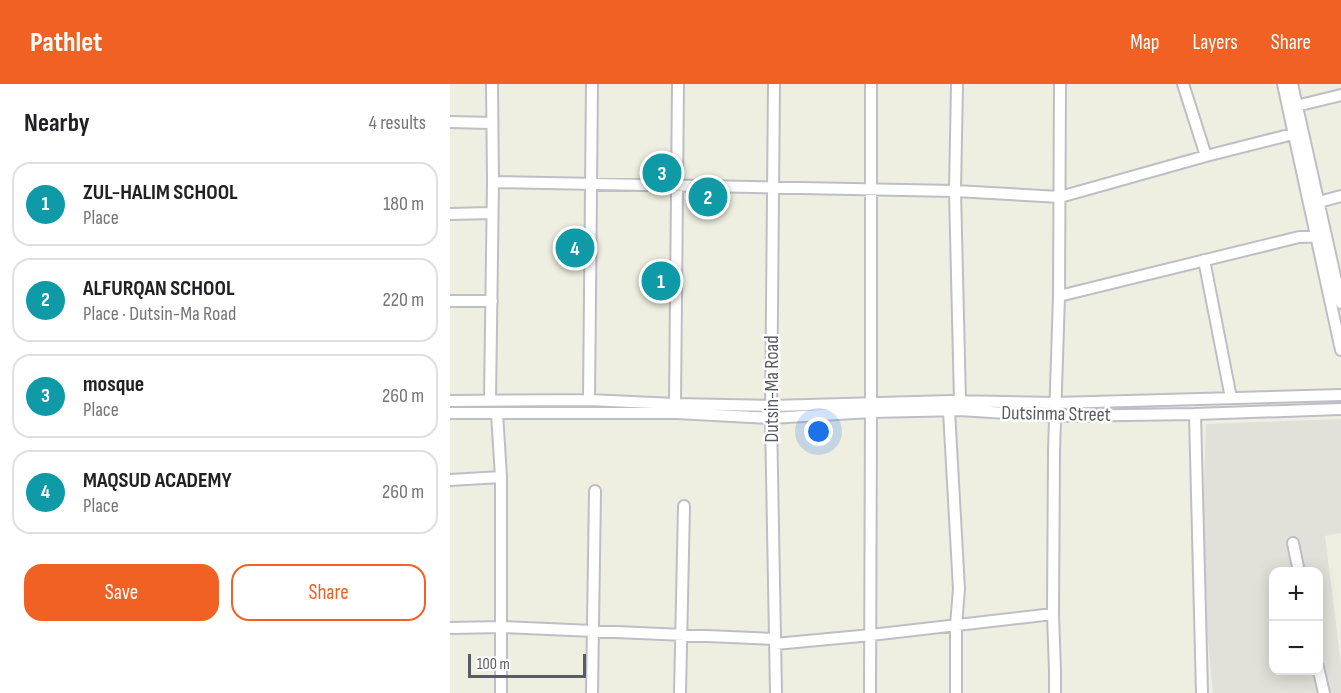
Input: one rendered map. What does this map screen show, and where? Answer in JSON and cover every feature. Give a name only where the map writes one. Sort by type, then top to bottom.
[{"type":"street","points":[[490,400],[492,84]]},
{"type":"street","points":[[589,400],[592,84]]},
{"type":"street","points":[[675,404],[678,84]]},
{"type":"street","name":"Dutsin-Ma Road","points":[[774,84],[771,418],[776,693]]},
{"type":"street","points":[[870,693],[872,84]]},
{"type":"street","points":[[957,84],[955,191],[960,401]]},
{"type":"street","points":[[1055,693],[1053,614],[1060,84]]},
{"type":"street","points":[[1183,84],[1206,156]]},
{"type":"street","points":[[1283,84],[1293,134],[1341,303]]},
{"type":"street","points":[[1292,84],[1319,202],[1321,236],[1341,350]]},
{"type":"street","points":[[1296,106],[1341,95]]},
{"type":"street","points":[[450,122],[492,123]]},
{"type":"street","points":[[493,182],[955,191],[1060,197],[1293,134]]},
{"type":"street","points":[[1319,202],[1341,196]]},
{"type":"street","points":[[450,214],[492,213]]},
{"type":"street","points":[[1059,296],[1299,237],[1321,236]]},
{"type":"street","points":[[1204,260],[1232,398]]},
{"type":"street","points":[[450,301],[492,301]]},
{"type":"street","name":"Dutsinma Street","points":[[450,413],[677,413],[771,418],[871,407],[960,401],[1056,403],[1341,395]]},
{"type":"street","name":"Dutsinma Street","points":[[450,401],[589,400],[960,410],[1055,416],[1341,409]]},
{"type":"street","points":[[949,411],[960,589],[956,625],[956,693]]},
{"type":"street","points":[[496,413],[501,477],[501,693]]},
{"type":"street","points":[[1195,414],[1202,693]]},
{"type":"street","points":[[450,480],[501,477]]},
{"type":"street","points":[[592,693],[595,491]]},
{"type":"street","points":[[680,693],[684,506]]},
{"type":"street","points":[[1293,543],[1298,567]]},
{"type":"street","points":[[450,628],[502,627],[682,635],[775,642],[871,635],[1053,614]]},
{"type":"street","points":[[1320,675],[1324,693]]},
{"type":"shaded area","points":[[1341,419],[1341,533],[1325,536],[1341,664],[1341,693],[1213,693],[1201,568],[1206,424]]},
{"type":"place","name":"mosque","points":[[662,173]]},
{"type":"place","name":"ALFURQAN SCHOOL","points":[[708,197]]},
{"type":"place","name":"MAQSUD ACADEMY","points":[[575,248]]},
{"type":"place","name":"ZUL-HALIM SCHOOL","points":[[661,281]]}]
